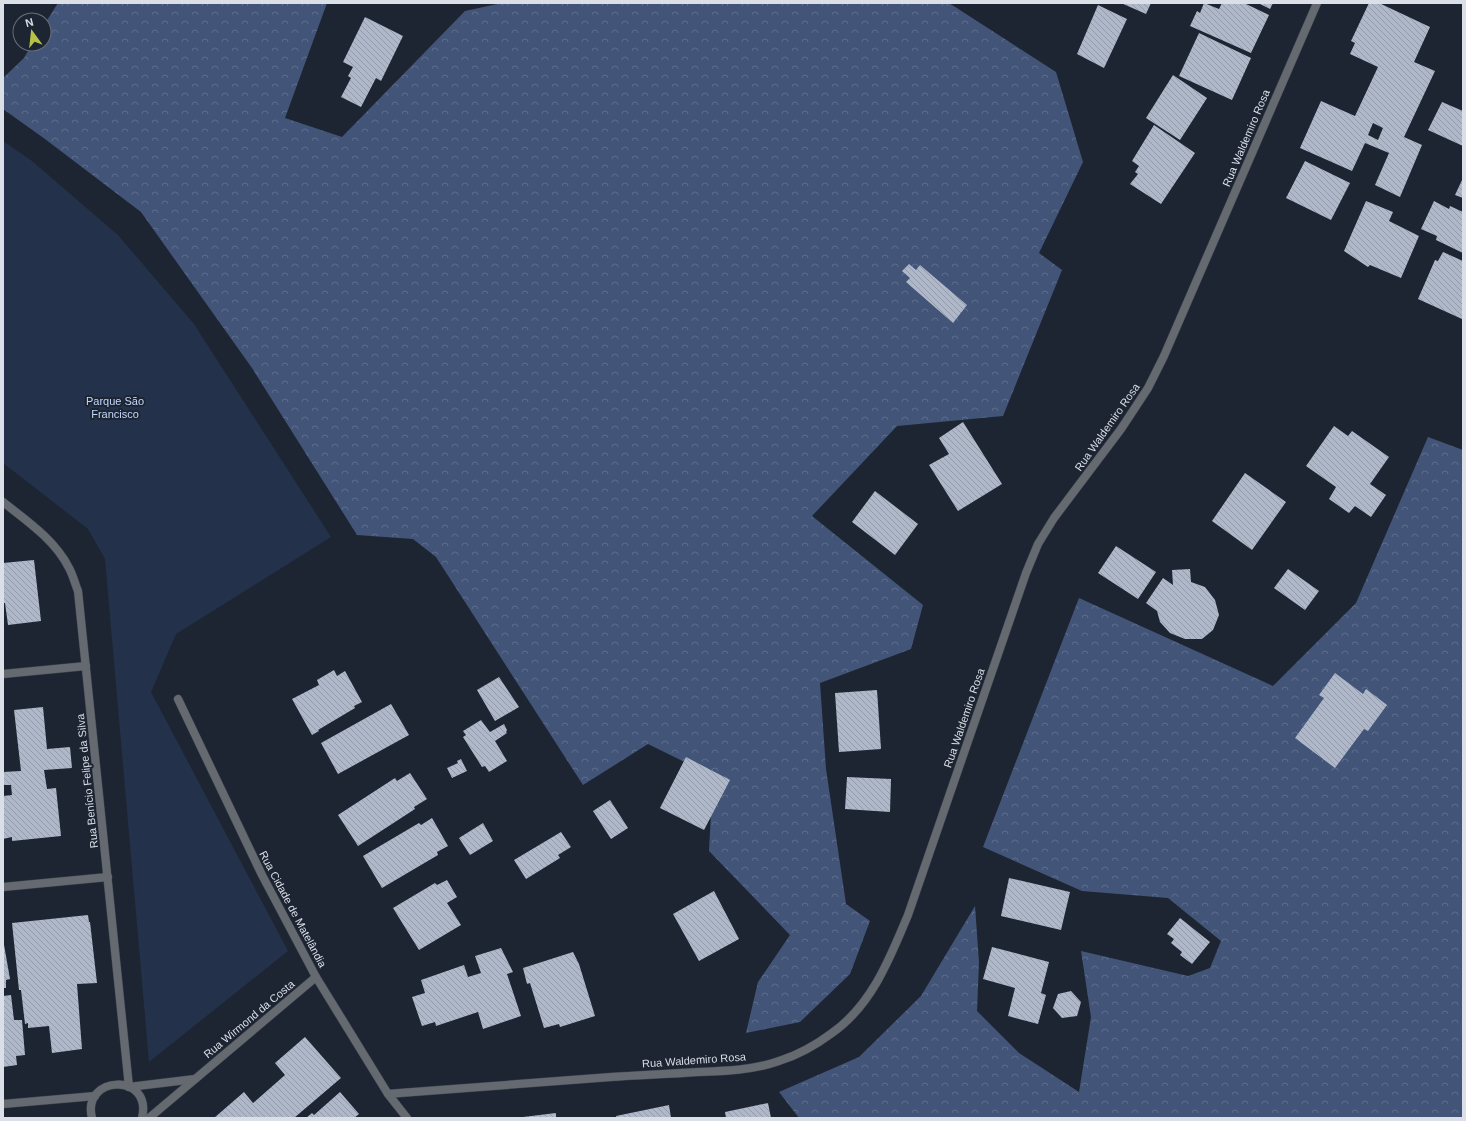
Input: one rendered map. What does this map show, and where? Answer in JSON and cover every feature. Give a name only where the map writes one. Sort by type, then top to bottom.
[{"type":"street","name":"Rua Waldemiro Rosa","points":[[388,1094],[749,1068],[778,1062],[806,1050],[833,1033],[856,1012],[873,990],[887,964],[908,915],[1026,573],[1038,544],[1054,518],[1121,429],[1148,388],[1164,356],[1317,3]]},
{"type":"street","name":"Rua Benício Felipe da Silva","points":[[3,502],[52,543],[69,567],[78,591],[129,1087]]},
{"type":"street","points":[[3,674],[86,666]]},
{"type":"street","name":"Rua Cidade de Matelândia","points":[[178,699],[262,875],[316,977],[388,1094],[407,1118]]},
{"type":"street","points":[[3,887],[108,877]]},
{"type":"street","name":"Rua Wirmond da Costa","points":[[149,1118],[316,977]]},
{"type":"street","points":[[129,1087],[196,1079]]},
{"type":"street","points":[[90,1116],[92,1103],[95,1096],[106,1086],[114,1084],[129,1087],[135,1090],[143,1103],[144,1110],[142,1118]]},
{"type":"street","points":[[3,1104],[95,1096]]},
{"type":"green space","points":[[58,3],[327,3],[285,118],[342,137],[465,11],[502,3],[949,3],[1056,72],[1083,162],[1039,253],[1062,270],[1003,416],[897,426],[812,516],[923,605],[911,649],[820,683],[826,769],[846,904],[870,921],[850,974],[800,1022],[746,1033],[758,982],[790,935],[709,851],[713,776],[648,744],[583,785],[436,557],[413,539],[357,535],[252,368],[141,212],[3,109],[3,78],[24,58],[27,52],[52,52],[52,12]]},
{"type":"green space","name":"Parque São Francisco","points":[[3,141],[32,161],[118,235],[194,324],[331,537],[176,634],[151,692],[288,951],[149,1062],[105,559],[88,529],[3,463]]},
{"type":"green space","points":[[1428,437],[1463,450],[1463,1118],[799,1118],[779,1092],[859,1057],[921,996],[975,906],[979,962],[977,1011],[1019,1053],[1079,1092],[1091,1017],[1081,951],[1188,976],[1210,968],[1221,941],[1168,898],[1082,891],[983,847],[1079,598],[1273,686],[1356,603]]},
{"type":"building","points":[[1121,3],[1151,3],[1146,14]]},
{"type":"building","points":[[1204,3],[1219,9],[1222,3],[1244,3],[1269,15],[1251,53],[1190,26],[1197,11],[1200,13]]},
{"type":"building","points":[[1258,3],[1273,3],[1270,9]]},
{"type":"building","points":[[1369,3],[1379,3],[1430,27],[1414,62],[1435,71],[1404,137],[1422,145],[1400,197],[1375,185],[1389,153],[1365,143],[1352,171],[1300,148],[1321,101],[1355,116],[1378,67],[1350,54],[1355,43],[1351,41]],"holes":[[[1373,123],[1383,128],[1378,140],[1368,135]]]},
{"type":"building","points":[[1098,5],[1127,19],[1104,68],[1077,54]]},
{"type":"building","points":[[365,17],[403,36],[381,81],[376,78],[361,107],[341,97],[351,78],[348,76],[353,67],[343,62]]},
{"type":"building","points":[[1199,33],[1251,58],[1232,100],[1179,76]]},
{"type":"building","points":[[1173,75],[1207,98],[1180,140],[1146,118]]},
{"type":"building","points":[[1442,102],[1463,111],[1463,146],[1428,130]]},
{"type":"building","points":[[1154,125],[1195,153],[1161,204],[1130,184],[1138,174],[1135,172],[1139,166],[1132,161]]},
{"type":"building","points":[[1305,161],[1350,183],[1331,220],[1286,198]]},
{"type":"building","points":[[1463,178],[1463,198],[1455,195]]},
{"type":"building","points":[[1366,201],[1393,212],[1389,221],[1419,236],[1401,278],[1370,265],[1368,267],[1344,251]]},
{"type":"building","points":[[1434,201],[1449,209],[1450,206],[1463,212],[1463,253],[1436,240],[1437,236],[1421,229]]},
{"type":"building","points":[[1443,252],[1463,261],[1462,319],[1418,299],[1435,260],[1438,261]]},
{"type":"building","points":[[909,264],[916,270],[920,265],[967,305],[953,323],[906,282],[910,278],[902,271]]},
{"type":"building","points":[[963,422],[1002,484],[958,511],[929,465],[949,454],[939,438]]},
{"type":"building","points":[[1334,426],[1348,436],[1352,431],[1389,457],[1370,484],[1386,495],[1371,517],[1355,506],[1349,513],[1329,499],[1336,487],[1306,466]]},
{"type":"building","points":[[1245,473],[1286,502],[1252,550],[1212,521]]},
{"type":"building","points":[[875,491],[918,524],[895,555],[852,522]]},
{"type":"building","points":[[1116,546],[1156,572],[1138,599],[1098,573]]},
{"type":"building","points":[[34,560],[41,621],[8,625],[5,603],[3,603],[3,563]]},
{"type":"building","points":[[1190,569],[1191,582],[1205,587],[1215,600],[1219,615],[1213,630],[1202,639],[1185,639],[1170,633],[1160,622],[1157,611],[1146,603],[1163,578],[1173,585],[1172,570]]},
{"type":"building","points":[[1288,569],[1319,591],[1305,610],[1274,588]]},
{"type":"building","points":[[334,670],[337,676],[345,671],[362,702],[312,735],[292,699],[319,685],[317,680]]},
{"type":"building","points":[[1335,673],[1363,694],[1366,689],[1387,705],[1368,731],[1364,729],[1335,768],[1295,738],[1324,698],[1319,695]]},
{"type":"building","points":[[499,677],[519,707],[495,721],[477,690]]},
{"type":"building","points":[[877,690],[881,749],[839,752],[835,693]]},
{"type":"building","points":[[391,704],[409,735],[338,774],[321,743]]},
{"type":"building","points":[[43,707],[47,749],[70,747],[72,768],[44,770],[47,789],[56,788],[61,836],[12,841],[12,837],[3,839],[3,796],[12,795],[11,785],[3,785],[3,772],[21,771],[14,710]]},
{"type":"building","points":[[481,720],[490,732],[504,724],[507,730],[507,733],[495,741],[507,761],[489,772],[485,766],[482,767],[463,737],[466,735],[463,731]]},
{"type":"building","points":[[686,757],[730,780],[704,830],[660,808]]},
{"type":"building","points":[[461,759],[467,771],[452,778],[447,768],[458,763],[457,761]]},
{"type":"building","points":[[410,773],[427,799],[414,807],[415,809],[358,846],[338,815],[395,778],[397,781]]},
{"type":"building","points":[[847,777],[891,779],[890,812],[845,809]]},
{"type":"building","points":[[610,800],[628,828],[611,839],[593,811]]},
{"type":"building","points":[[432,818],[448,846],[437,852],[438,855],[382,888],[363,856],[419,823],[421,825]]},
{"type":"building","points":[[483,823],[493,841],[470,855],[459,838]]},
{"type":"building","points":[[561,832],[571,847],[558,855],[560,858],[526,879],[514,860]]},
{"type":"building","points":[[1009,878],[1070,892],[1061,930],[1001,916]]},
{"type":"building","points":[[447,880],[457,897],[447,903],[461,925],[419,950],[393,908],[435,883],[437,885]]},
{"type":"building","points":[[714,891],[739,939],[699,961],[673,914]]},
{"type":"building","points":[[88,915],[97,983],[77,984],[82,1049],[52,1053],[49,1026],[28,1028],[28,1023],[25,1024],[21,990],[19,990],[12,923]]},
{"type":"building","points":[[1180,918],[1210,942],[1192,964],[1180,955],[1182,952],[1171,943],[1174,939],[1167,934]]},
{"type":"building","points":[[3,939],[10,979],[6,980],[6,988],[3,988]]},
{"type":"building","points":[[992,947],[1049,962],[1041,993],[1046,995],[1038,1024],[1008,1016],[1015,988],[983,979]]},
{"type":"building","points":[[501,948],[513,972],[507,974],[521,1016],[483,1029],[478,1012],[436,1026],[435,1022],[422,1026],[412,997],[425,993],[421,980],[464,965],[468,977],[481,973],[475,956]]},
{"type":"building","points":[[573,952],[579,964],[595,1016],[560,1027],[559,1024],[544,1028],[530,983],[527,984],[523,968]]},
{"type":"building","points":[[1071,991],[1081,1002],[1077,1016],[1062,1018],[1053,1008],[1058,994]]},
{"type":"building","points":[[11,995],[14,1020],[22,1020],[25,1055],[16,1056],[17,1065],[3,1067],[3,996]]},
{"type":"building","points":[[305,1037],[341,1078],[294,1118],[214,1118],[244,1092],[253,1103],[285,1075],[275,1063]]},
{"type":"building","points":[[340,1092],[359,1114],[354,1118],[306,1118],[312,1113],[314,1115]]},
{"type":"building","points":[[768,1103],[771,1118],[726,1118],[725,1112]]},
{"type":"building","points":[[669,1105],[671,1118],[617,1118],[616,1116]]},
{"type":"building","points":[[556,1113],[556,1118],[523,1118],[523,1117]]}]
